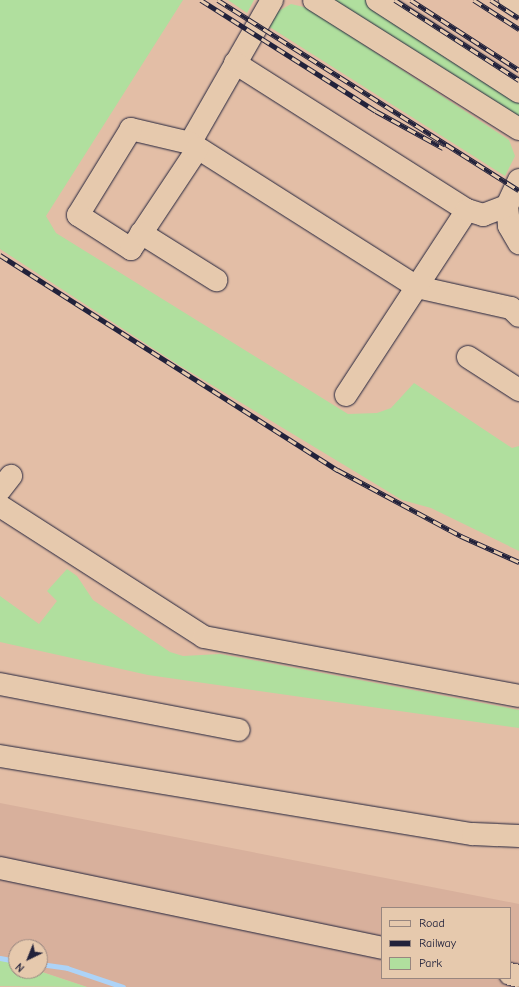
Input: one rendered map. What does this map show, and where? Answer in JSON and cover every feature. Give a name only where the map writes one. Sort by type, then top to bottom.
[{"type":"lane","points":[[272,0],[236,63],[194,145],[131,249],[78,215],[131,129],[194,145],[416,287],[511,308],[519,316]]},
{"type":"lane","points":[[314,0],[519,129]]},
{"type":"lane","points":[[376,0],[519,92]]},
{"type":"lane","points":[[510,0],[519,6]]},
{"type":"lane","points":[[236,63],[467,210],[483,215],[506,206]]},
{"type":"lane","points":[[519,180],[506,206],[509,226],[519,243]]},
{"type":"lane","points":[[346,395],[467,210]]},
{"type":"lane","points":[[141,234],[216,280]]},
{"type":"lane","points":[[468,357],[519,390]]},
{"type":"lane","points":[[0,506],[204,637],[519,696]]},
{"type":"lane","points":[[0,684],[239,730]]},
{"type":"lane","points":[[0,756],[473,834],[519,836]]},
{"type":"lane","points":[[0,868],[381,948]]},
{"type":"shaded area","points":[[0,803],[519,904],[519,987],[87,987],[48,974],[48,939],[8,939],[8,960],[0,958]]},
{"type":"green space","points":[[0,0],[183,0],[46,216],[56,233],[348,414],[377,413],[391,408],[414,383],[512,448],[519,446],[519,551],[431,508],[402,500],[177,364],[0,249]]},
{"type":"green space","points":[[228,0],[254,0],[247,13]]},
{"type":"green space","points":[[332,0],[365,0],[519,100],[519,118]]},
{"type":"green space","points":[[291,4],[308,8],[509,140],[515,156],[505,176],[268,26],[277,12]]},
{"type":"green space","points":[[67,569],[77,576],[93,600],[170,652],[183,656],[220,654],[519,710],[519,728],[148,675],[0,642],[0,596],[39,624],[57,601],[47,591]]},
{"type":"green space","points":[[0,958],[8,960],[8,979],[48,979],[48,974],[87,987],[0,986]]},
{"type":"waterway","points":[[0,958],[8,960]]},
{"type":"waterway","points":[[48,965],[67,968],[123,987]]},
{"type":"railway","points":[[201,0],[376,111],[443,148]]},
{"type":"railway","points":[[218,0],[519,190]]},
{"type":"railway","points":[[395,0],[519,80]]},
{"type":"railway","points":[[411,0],[519,70]]},
{"type":"railway","points":[[474,0],[519,29]]},
{"type":"railway","points":[[491,0],[519,18]]},
{"type":"railway","points":[[0,255],[338,470],[461,536],[519,562]]}]
